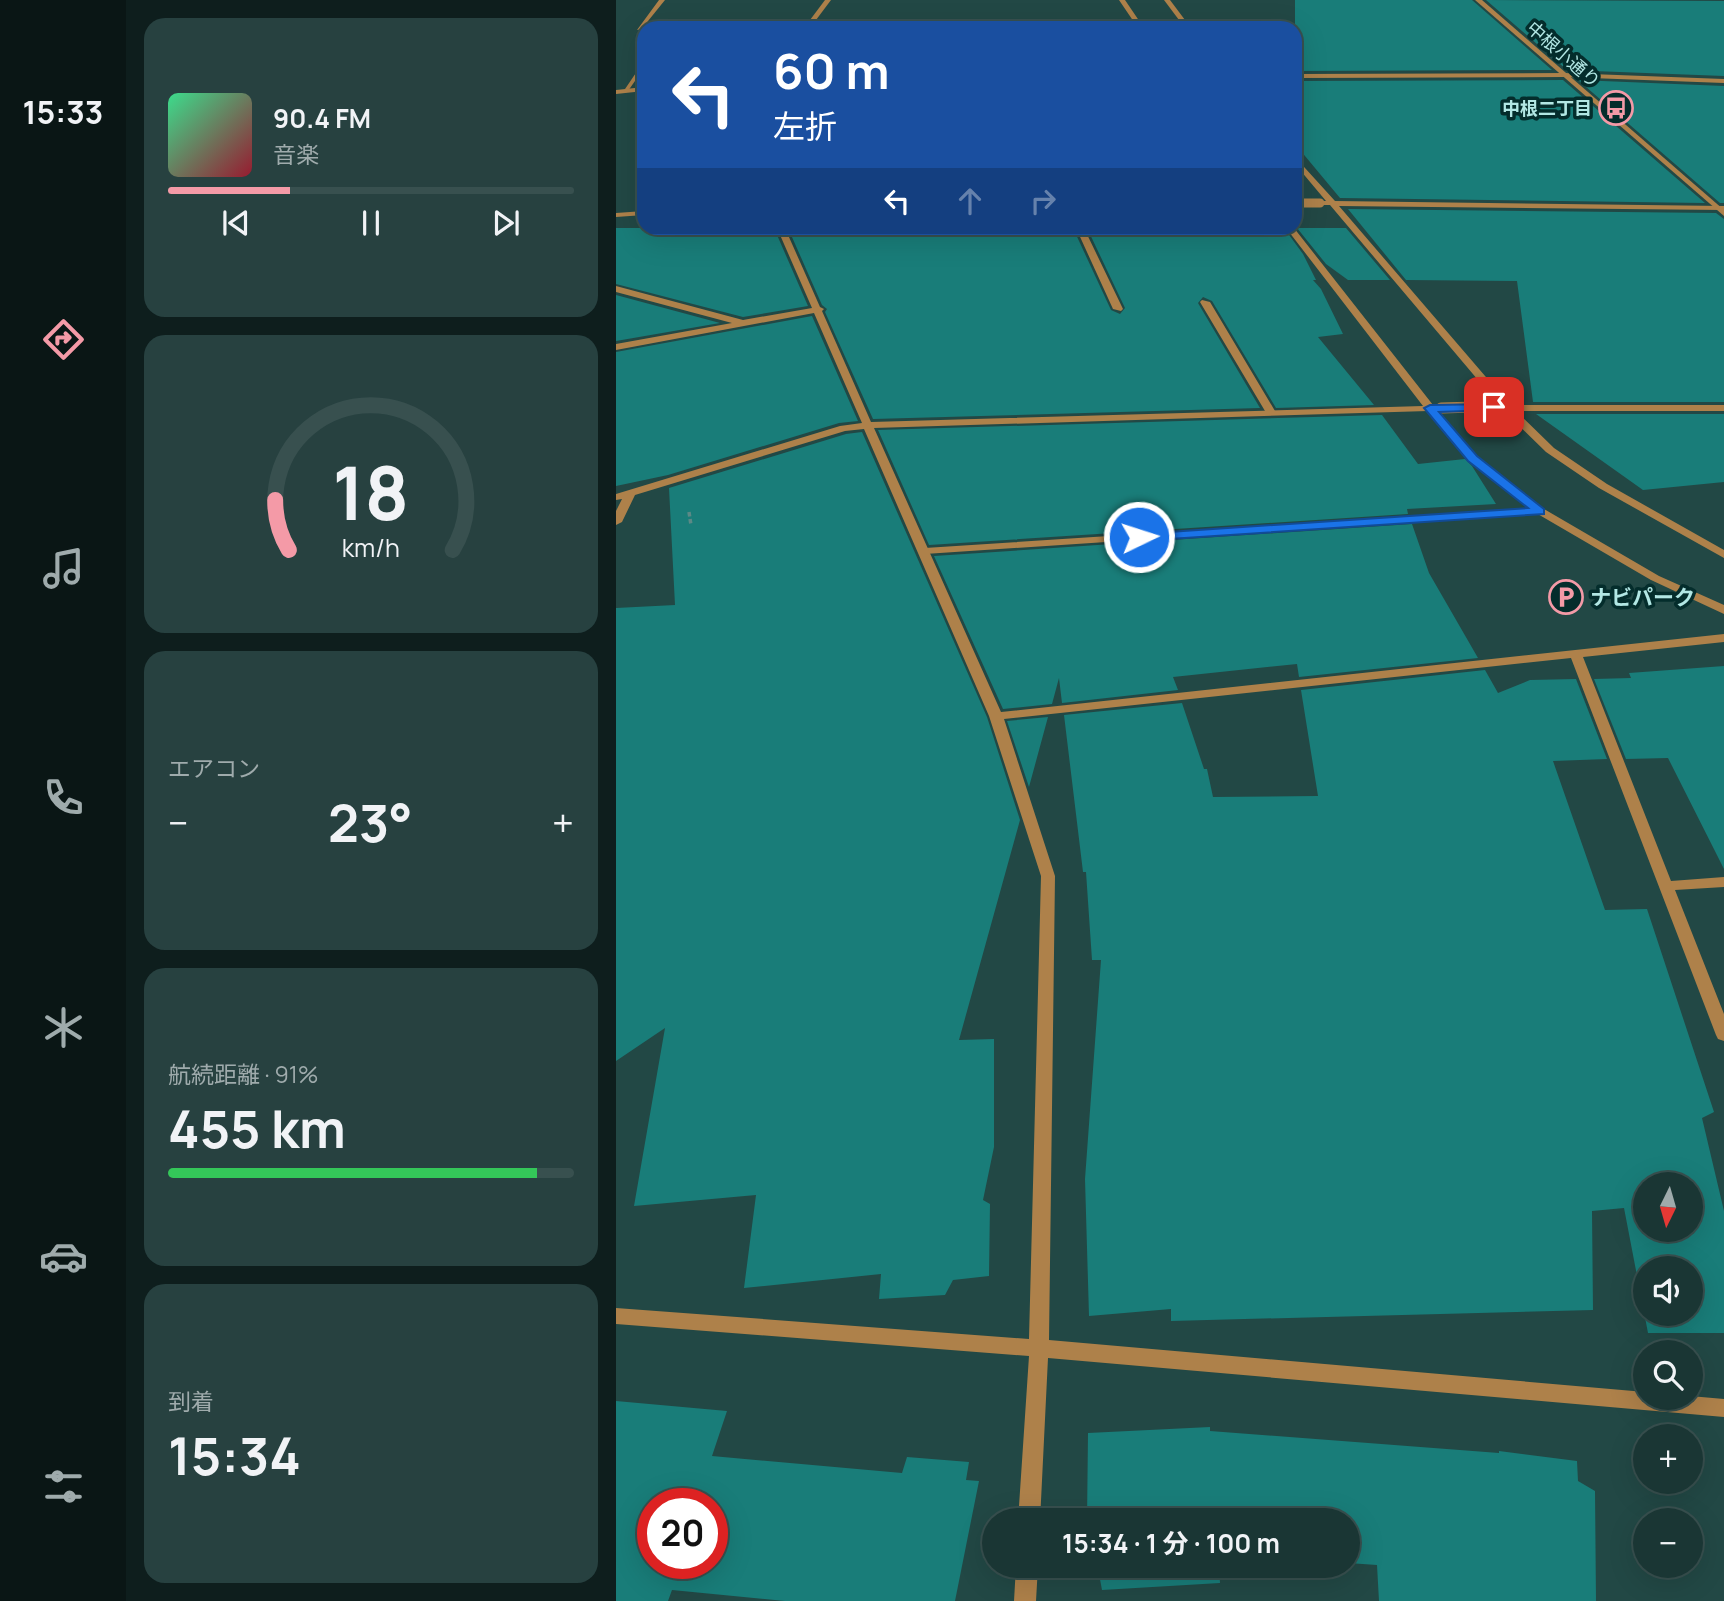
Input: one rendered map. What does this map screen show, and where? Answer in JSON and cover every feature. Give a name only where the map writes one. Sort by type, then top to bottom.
[{"type":"street","points":[[645,21],[662,0]]},
{"type":"street","points":[[812,21],[828,0]]},
{"type":"street","points":[[1122,0],[1136,21]]},
{"type":"street","points":[[1167,0],[1183,21]]},
{"type":"street","name":"中根小通り","points":[[1478,0],[1722,210]]},
{"type":"street","points":[[625,91],[637,73]]},
{"type":"street","points":[[1302,76],[1564,75],[1724,81]]},
{"type":"street","points":[[616,92],[637,90]]},
{"type":"street","points":[[1302,167],[1469,360],[1507,408],[1550,450],[1603,486],[1724,555]]},
{"type":"street","points":[[1302,203],[1722,210]]},
{"type":"street","points":[[616,215],[637,214]]},
{"type":"street","points":[[784,235],[996,716],[1048,876],[1039,1349],[1030,1508]]},
{"type":"street","points":[[1083,235],[1118,309]]},
{"type":"street","points":[[1296,235],[1436,408],[1473,458],[1540,511],[1655,578],[1724,610]]},
{"type":"street","points":[[616,289],[743,323]]},
{"type":"street","points":[[1205,303],[1270,411]]},
{"type":"street","points":[[616,347],[818,309]]},
{"type":"street","points":[[616,497],[844,428],[868,425],[1270,411],[1494,407],[1724,408]]},
{"type":"street","points":[[616,522],[631,493]]},
{"type":"street","points":[[925,551],[1540,511]]},
{"type":"street","points":[[996,716],[1724,638]]},
{"type":"street","points":[[1576,654],[1724,1035]]},
{"type":"street","points":[[1665,886],[1724,882]]},
{"type":"street","points":[[616,1316],[1039,1349],[1724,1408]]},
{"type":"street","points":[[1025,1601],[1026,1578]]},
{"type":"building","points":[[1295,0],[1472,0],[1552,70],[1302,71],[1302,21],[1295,21]]},
{"type":"building","points":[[1486,0],[1724,1],[1724,76],[1567,70]]},
{"type":"building","points":[[1563,80],[1705,203],[1340,198],[1302,152],[1302,81]]},
{"type":"building","points":[[1578,80],[1724,86],[1724,203],[1720,203]]},
{"type":"building","points":[[1348,209],[1716,213],[1724,219],[1724,402],[1533,402],[1517,281],[1406,280]]},
{"type":"building","points":[[616,228],[637,228],[637,235],[777,235],[808,306],[743,317],[616,284]]},
{"type":"building","points":[[1302,228],[1346,228],[1390,280],[1348,280],[1326,264],[1302,234]]},
{"type":"building","points":[[791,235],[1076,235],[1111,310],[1120,314],[1125,308],[1090,235],[1289,235],[1303,254],[1316,280],[1313,280],[1321,289],[1343,334],[1318,337],[1374,405],[1276,408],[1212,301],[1203,297],[1198,303],[1260,408],[873,419],[825,312],[827,309],[822,305]]},
{"type":"building","points":[[616,295],[720,323],[616,341]]},
{"type":"building","points":[[812,316],[858,421],[839,423],[668,475],[616,486],[616,352]]},
{"type":"building","points":[[1536,414],[1724,414],[1724,482],[1643,490]]},
{"type":"building","points":[[1382,415],[1418,464],[1465,459],[1496,504],[1407,509],[1408,514],[929,545],[878,430]]},
{"type":"building","points":[[862,432],[987,717],[1020,820],[959,1040],[994,1039],[994,1147],[983,1200],[990,1204],[989,1276],[953,1280],[945,1295],[879,1299],[881,1274],[744,1288],[756,1195],[634,1206],[665,1028],[616,1061],[616,608],[675,605],[669,488],[846,434]]},
{"type":"building","points":[[1412,524],[1429,573],[1478,658],[1299,677],[1297,664],[1173,677],[1178,690],[1062,703],[1059,678],[1052,704],[1003,709],[934,556]]},
{"type":"building","points":[[1724,666],[1724,869],[1668,758],[1626,759],[1594,679],[1631,678],[1629,673]]},
{"type":"building","points":[[1485,670],[1498,693],[1530,680],[1576,679],[1607,759],[1553,761],[1605,910],[1647,909],[1714,1112],[1702,1118],[1724,1211],[1724,1333],[1648,1333],[1647,1326],[1703,1326],[1703,1256],[1633,1256],[1624,1208],[1592,1211],[1593,1310],[1171,1321],[1171,1309],[1089,1316],[1085,1179],[1101,960],[1092,960],[1086,872],[1083,872],[1064,715],[1182,703],[1204,769],[1207,769],[1213,797],[1318,796],[1301,690]]},
{"type":"building","points":[[1048,717],[1029,787],[1007,721]]},
{"type":"building","points":[[616,1401],[727,1411],[712,1456],[902,1473],[907,1457],[969,1462],[966,1480],[979,1481],[955,1601],[785,1601],[672,1590],[668,1601],[616,1601]]},
{"type":"building","points":[[1210,1427],[1210,1431],[1499,1451],[1577,1461],[1578,1481],[1595,1491],[1596,1601],[1379,1601],[1377,1565],[1360,1564],[1360,1508],[1087,1508],[1088,1433]]},
{"type":"building","points":[[1100,1578],[1220,1578],[1220,1583],[1102,1590]]},
{"type":"place","name":"中根二丁目","points":[[1616,108]]},
{"type":"place","name":"ナビパーク","points":[[1566,597]]},
{"type":"route","points":[[1139,537],[1540,511],[1473,458],[1430,408],[1494,407]]}]
